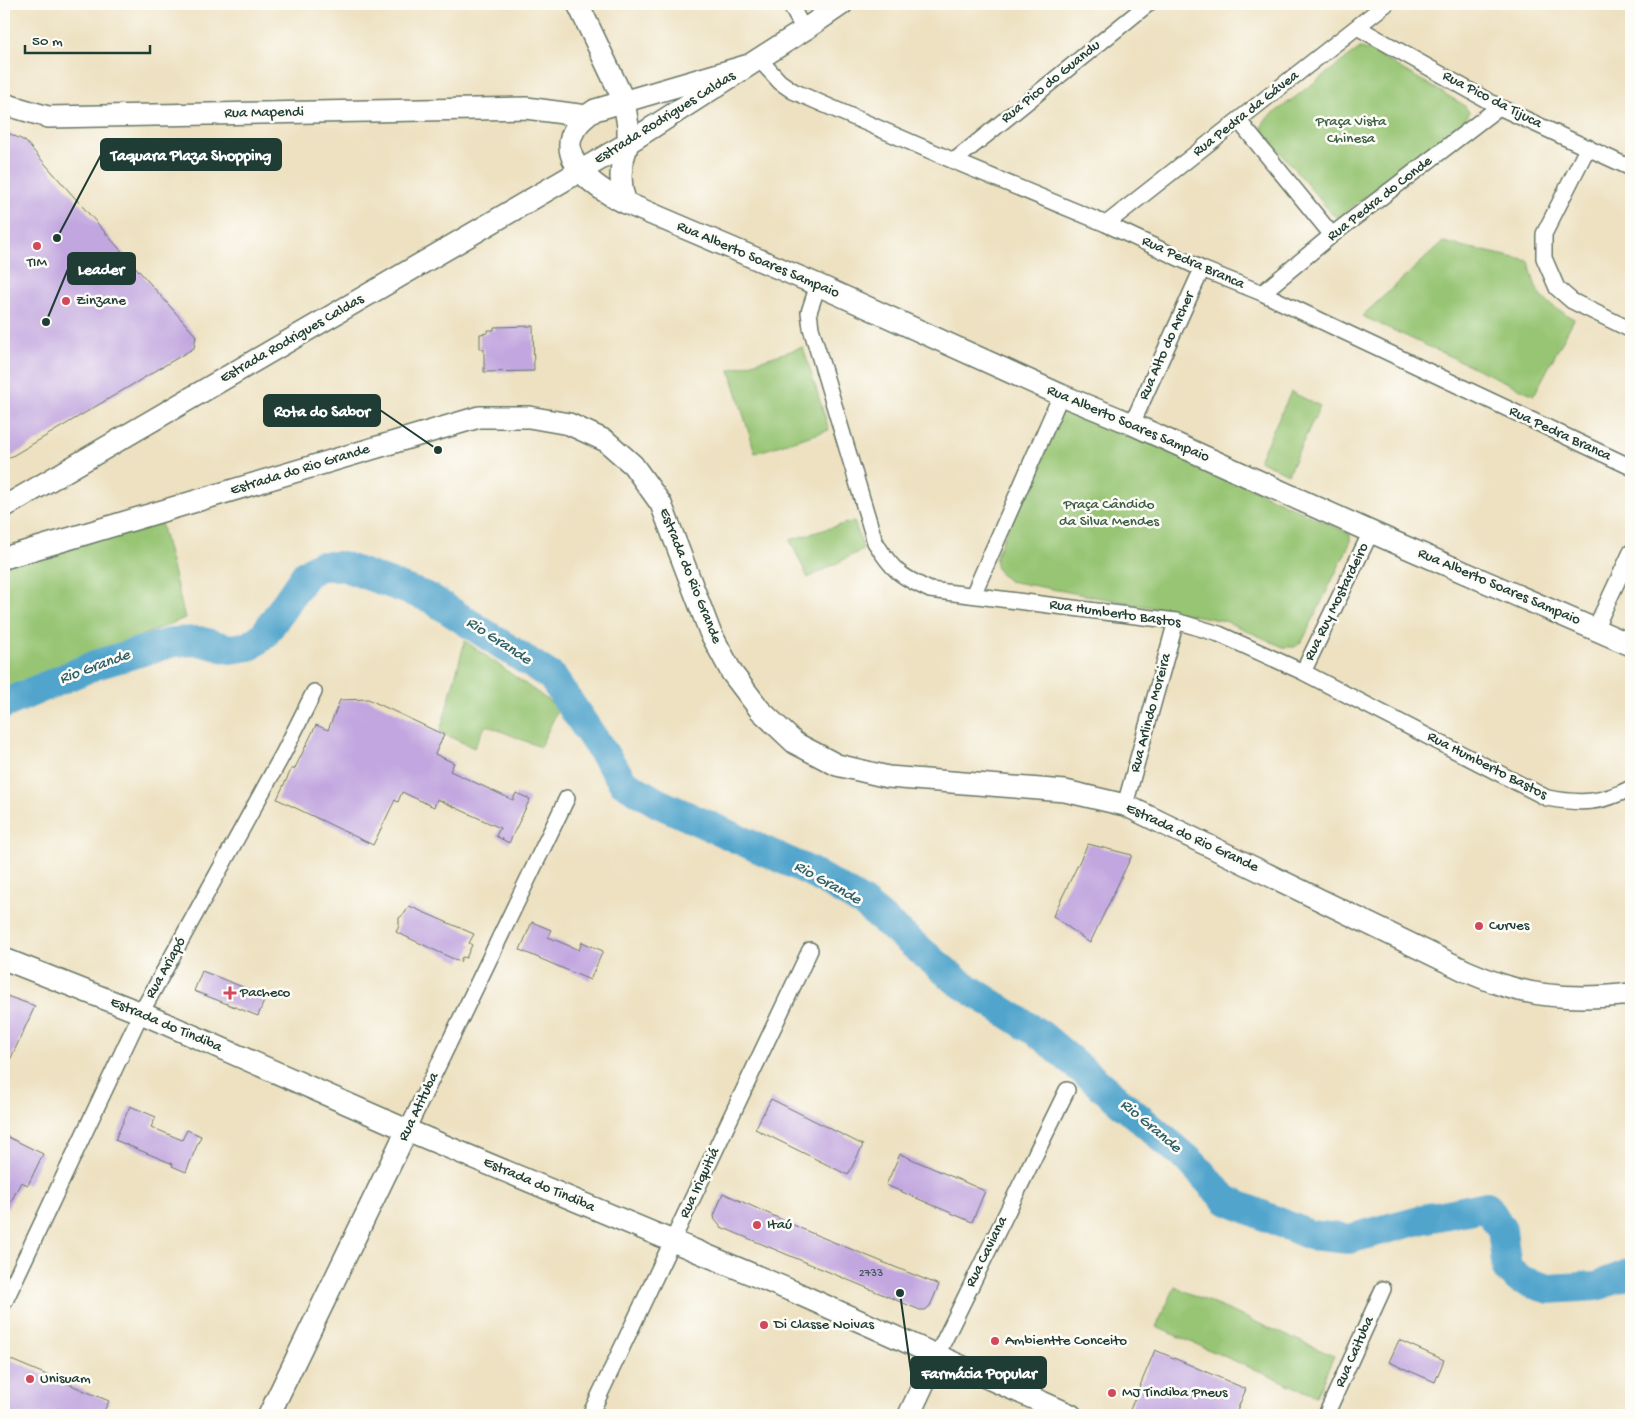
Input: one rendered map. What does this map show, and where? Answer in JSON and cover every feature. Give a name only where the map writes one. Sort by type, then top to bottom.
[{"type":"street","points":[[578,4],[624,101],[628,126],[628,143],[622,163],[621,176],[622,190],[626,203]]},
{"type":"street","points":[[790,4],[804,30]]},
{"type":"street","name":"Estrada Rodrigues Caldas","points":[[4,507],[628,143],[842,4]]},
{"type":"street","name":"Rua Pico do Guandu","points":[[954,161],[1148,4]]},
{"type":"street","name":"Rua Pedra da Gávea","points":[[1106,224],[1386,4]]},
{"type":"street","name":"Rua Pico da Tijuca","points":[[1357,27],[1500,107],[1631,168]]},
{"type":"street","name":"Estrada Rodrigues Caldas","points":[[594,111],[754,62]]},
{"type":"street","name":"Rua Pedra Branca","points":[[754,62],[793,90],[954,161],[1106,224],[1202,269],[1262,294],[1631,467]]},
{"type":"street","points":[[526,108],[559,130],[569,141],[577,126],[594,111],[607,65]]},
{"type":"street","name":"Rua Mapendi","points":[[4,104],[48,116],[526,108],[594,111]]},
{"type":"street","name":"Rua Pedra do Conde","points":[[1262,294],[1332,235],[1500,107]]},
{"type":"street","points":[[1238,121],[1332,235]]},
{"type":"street","name":"Estrada Rodrigues Caldas","points":[[569,141],[570,153],[580,171]]},
{"type":"street","points":[[1588,147],[1544,234],[1544,258],[1557,288],[1572,301],[1631,330]]},
{"type":"street","name":"Rua Alberto Soares Sampaio","points":[[580,171],[600,189],[626,203],[818,284],[1060,395],[1132,424],[1371,532],[1631,645]]},
{"type":"street","name":"Rua Alto do Archer","points":[[1132,424],[1202,269]]},
{"type":"street","name":"Rua Humberto Bastos","points":[[818,284],[809,312],[811,328],[875,542],[888,563],[906,579],[930,590],[1176,621],[1218,634],[1303,672],[1547,798],[1572,803],[1592,802],[1614,797],[1631,788]]},
{"type":"street","points":[[973,595],[1060,395]]},
{"type":"street","name":"Estrada do Rio Grande","points":[[4,558],[479,417],[529,417],[569,424],[606,441],[633,465],[661,504],[710,632],[732,673],[760,710],[795,743],[836,765],[888,777],[1064,791],[1125,805],[1466,971],[1501,985],[1532,993],[1574,998],[1631,994]]},
{"type":"street","name":"Rua Ruy Mostardeiro","points":[[1303,672],[1371,532]]},
{"type":"street","points":[[1596,629],[1631,552]]},
{"type":"street","name":"Rua Arlindo Moreira","points":[[1125,805],[1176,621]]},
{"type":"street","name":"Rua Ariapó","points":[[4,1303],[140,1013],[283,754],[314,692]]},
{"type":"street","name":"Rua Atituba","points":[[269,1415],[567,798]]},
{"type":"street","name":"Rua Iriquitiá","points":[[590,1415],[810,950]]},
{"type":"street","name":"Estrada do Tindiba","points":[[4,959],[140,1013],[408,1130],[673,1240],[1071,1415]]},
{"type":"street","name":"Rua Caviana","points":[[909,1415],[1067,1090]]},
{"type":"street","name":"Rua Caituba","points":[[1326,1415],[1383,1289]]},
{"type":"green space","name":"Praça Vista Chinesa","points":[[1360,48],[1369,50],[1464,105],[1469,112],[1466,119],[1337,217],[1332,214],[1264,133],[1262,127],[1265,120]]},
{"type":"green space","points":[[1443,242],[1529,261],[1535,283],[1542,297],[1574,319],[1534,395],[1362,316]]},
{"type":"green space","points":[[803,347],[829,430],[755,453],[730,370]]},
{"type":"green space","points":[[1291,392],[1320,406],[1288,474],[1259,460]]},
{"type":"green space","name":"Praça Cândido da Silva Mendes","points":[[1075,407],[1350,534],[1350,543],[1303,640],[1295,647],[1283,647],[1225,621],[1009,581],[1002,576],[997,567],[996,556],[1057,416],[1066,409]]},
{"type":"green space","points":[[160,519],[185,618],[4,691],[4,566]]},
{"type":"green space","points":[[854,521],[864,549],[808,578],[790,540]]},
{"type":"green space","points":[[465,641],[559,708],[540,747],[486,725],[474,748],[440,732]]},
{"type":"green space","points":[[1175,1287],[1334,1356],[1316,1396],[1156,1327]]},
{"type":"building","points":[[4,131],[25,141],[196,336],[194,348],[4,461]]},
{"type":"building","points":[[533,326],[534,371],[484,372],[484,349],[480,349],[480,334],[488,333],[488,330],[494,330],[494,327]]},
{"type":"building","points":[[368,699],[444,735],[435,754],[454,763],[450,771],[513,800],[516,793],[530,799],[509,843],[496,836],[500,828],[437,799],[434,807],[402,792],[398,802],[395,800],[373,845],[277,799],[292,768],[294,770],[316,725],[328,730],[340,700]]},
{"type":"building","points":[[1088,844],[1132,855],[1090,943],[1053,916]]},
{"type":"building","points":[[409,906],[474,934],[469,943],[472,945],[466,958],[462,957],[460,962],[396,932],[399,926],[399,918]]},
{"type":"building","points":[[532,922],[551,930],[548,937],[579,950],[582,942],[603,951],[590,980],[520,950]]},
{"type":"building","name":"Pacheco","points":[[202,971],[266,996],[258,1016],[194,991]]},
{"type":"building","points":[[4,995],[35,1006],[4,1073]]},
{"type":"building","points":[[771,1099],[863,1145],[848,1175],[755,1129]]},
{"type":"building","points":[[130,1106],[156,1117],[151,1127],[182,1140],[187,1130],[201,1136],[186,1172],[172,1166],[173,1164],[115,1140]]},
{"type":"building","points":[[4,1135],[43,1154],[28,1185],[21,1182],[4,1215]]},
{"type":"building","points":[[900,1154],[985,1191],[972,1222],[886,1185]]},
{"type":"building","points":[[723,1193],[809,1232],[939,1285],[930,1306],[925,1310],[920,1310],[721,1227],[714,1216]]},
{"type":"building","points":[[1399,1340],[1444,1360],[1435,1382],[1389,1362]]},
{"type":"building","points":[[1155,1350],[1246,1389],[1235,1415],[1137,1415],[1129,1412]]},
{"type":"building","name":"Unisuam","points":[[4,1357],[109,1401],[102,1415],[4,1415]]},
{"type":"waterway","name":"Rio Grande","points":[[4,704],[95,665],[173,642],[199,641],[230,649],[250,646],[264,635],[306,574],[319,566],[342,566],[430,598],[552,677],[623,782],[658,803],[809,871],[862,902],[957,981],[1041,1035],[1191,1162],[1226,1200],[1310,1235],[1349,1239],[1423,1219],[1487,1206],[1502,1230],[1507,1269],[1520,1280],[1549,1289],[1597,1286],[1631,1273]]},
{"type":"place","name":"Taquara Plaza Shopping","points":[[57,238]]},
{"type":"place","name":"TIM","points":[[37,246]]},
{"type":"place","name":"Zinzane","points":[[66,301]]},
{"type":"place","name":"Leader","points":[[46,322]]},
{"type":"place","name":"Rota do Sabor","points":[[438,450]]},
{"type":"place","name":"Curves","points":[[1479,926]]},
{"type":"place","name":"Pacheco","points":[[230,993]]},
{"type":"place","name":"Itaú","points":[[757,1225]]},
{"type":"place","name":"Farmácia Popular","points":[[900,1293]]},
{"type":"place","name":"Di Classe Noivas","points":[[764,1325]]},
{"type":"place","name":"Ambientte Conceito","points":[[995,1341]]},
{"type":"place","name":"Unisuam","points":[[30,1379]]},
{"type":"place","name":"MJ Tindiba Pneus","points":[[1112,1393]]}]
